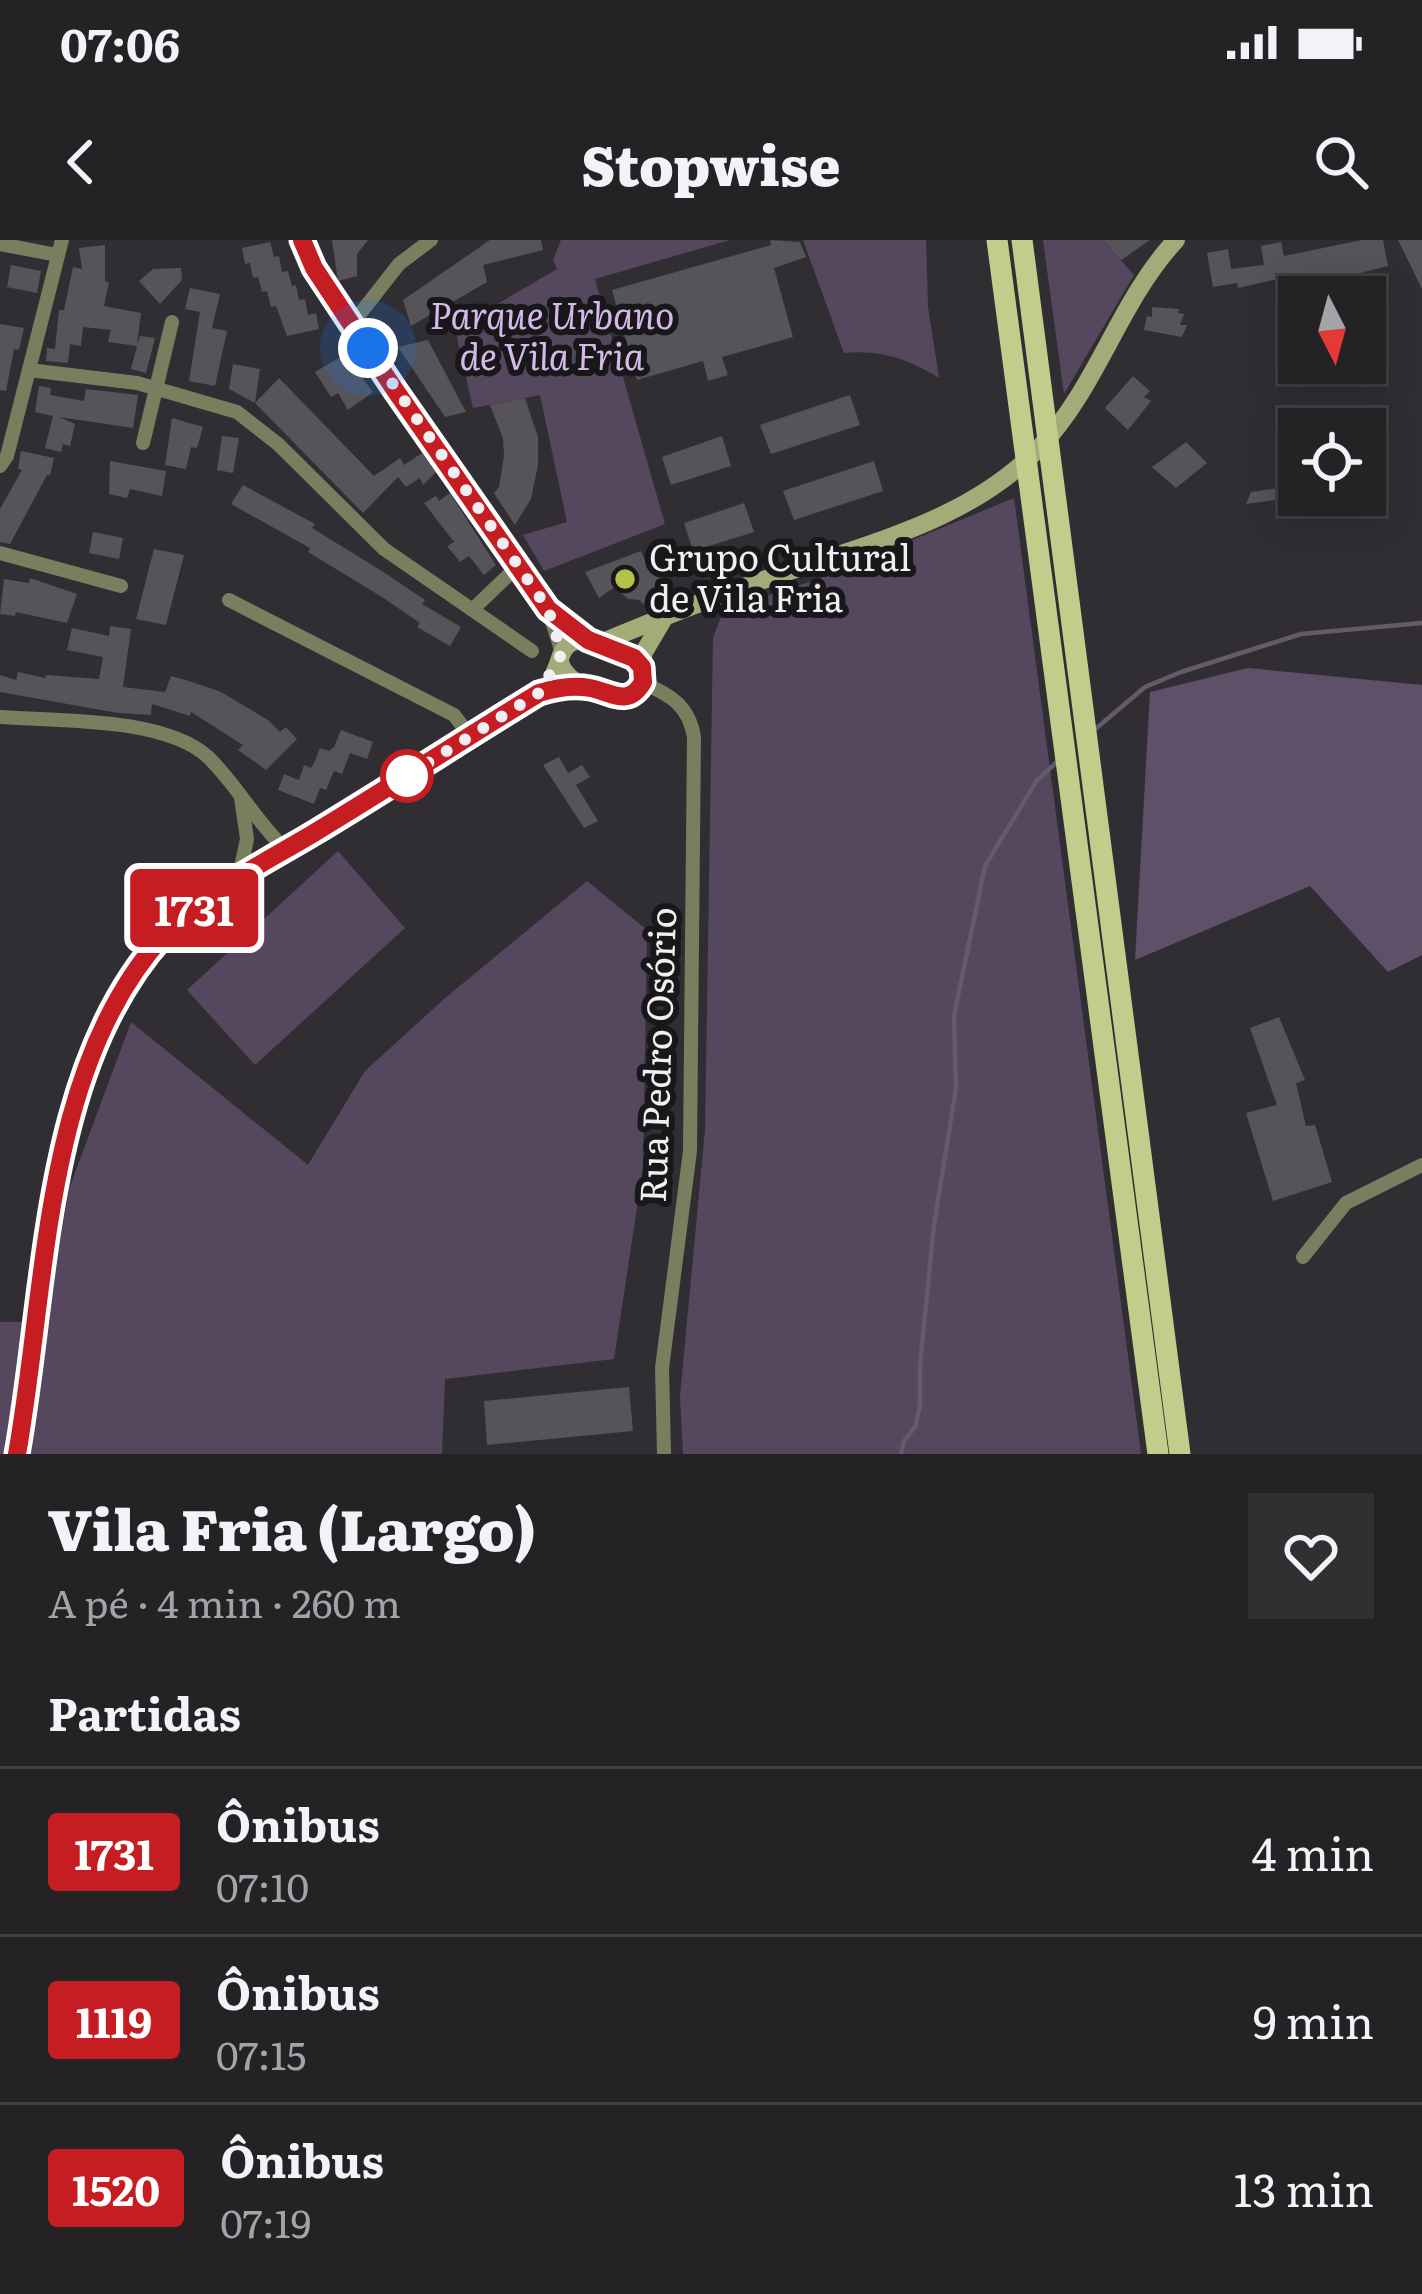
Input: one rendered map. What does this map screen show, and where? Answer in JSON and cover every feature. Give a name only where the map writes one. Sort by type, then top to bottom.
[{"type":"main road","points":[[997,240],[1158,1454]]},
{"type":"main road","points":[[1022,240],[1180,1454]]},
{"type":"main road","points":[[539,693],[570,643],[593,642],[663,620],[916,527],[991,489],[1040,446],[1084,391],[1147,276],[1176,240]]},
{"type":"main road","points":[[561,657],[567,677],[623,698],[634,695],[647,643],[663,620]]},
{"type":"main road","points":[[593,642],[642,673]]},
{"type":"main road","points":[[17,1454],[53,1199],[68,1131],[124,988],[154,947],[184,916],[539,693],[592,688]]},
{"type":"street","points":[[302,240],[314,268],[548,609],[593,642]]},
{"type":"street","points":[[352,324],[399,264],[431,240]]},
{"type":"street","points":[[0,244],[60,247],[7,456],[0,466]]},
{"type":"street","points":[[143,443],[172,322]]},
{"type":"street","points":[[29,370],[156,388],[248,419],[384,549],[532,650]]},
{"type":"street","points":[[0,553],[121,586]]},
{"type":"street","points":[[472,610],[518,566]]},
{"type":"street","points":[[230,600],[454,715],[470,736]]},
{"type":"street","points":[[548,609],[561,657]]},
{"type":"street","name":"Rua Pedro Osório","points":[[642,673],[686,710],[694,737],[690,1151],[662,1368],[664,1454]]},
{"type":"street","points":[[0,717],[168,734],[203,752],[238,787],[269,835],[286,850]]},
{"type":"street","points":[[238,787],[247,825],[238,881]]},
{"type":"street","points":[[1303,1257],[1346,1203],[1422,1165]]},
{"type":"green space","name":"Parque Urbano de Vila Fria","points":[[561,240],[730,240],[595,279],[665,524],[544,571],[523,535],[567,522],[540,395],[473,408],[455,329],[557,269],[553,260]]},
{"type":"green space","points":[[803,240],[926,240],[928,307],[939,378],[894,357],[844,353]]},
{"type":"green space","points":[[1043,240],[1103,240],[1134,275],[1064,394]]},
{"type":"green space","points":[[1014,498],[1141,1454],[683,1454],[680,1396],[705,1130],[713,637],[724,610],[818,579]]},
{"type":"green space","points":[[338,851],[405,928],[255,1065],[187,990]]},
{"type":"green space","points":[[587,881],[647,930],[643,1169],[614,1359],[445,1379],[442,1454],[0,1454],[0,1322],[47,1322],[69,1189],[131,1022],[308,1165],[365,1071]]},
{"type":"shaded area","points":[[1248,668],[1422,685],[1422,955],[1388,972],[1310,886],[1135,960],[1150,692]]},
{"type":"building","points":[[332,240],[368,240],[357,254],[357,276],[338,281]]},
{"type":"building","points":[[490,240],[541,240],[543,250],[483,265],[487,282],[411,326],[403,300]]},
{"type":"building","points":[[770,240],[800,242],[806,257],[774,268],[793,337],[722,357],[728,375],[708,381],[703,361],[637,380],[612,290],[771,245]]},
{"type":"building","points":[[1103,240],[1150,240],[1121,260]]},
{"type":"building","points":[[1383,240],[1388,266],[1348,276],[1278,276],[1238,288],[1237,283],[1213,287],[1207,253],[1228,249],[1231,269],[1264,265],[1261,246],[1281,242],[1284,256]]},
{"type":"building","points":[[1398,240],[1422,240],[1422,289]]},
{"type":"building","points":[[270,242],[282,272],[288,271],[292,286],[296,285],[299,300],[305,299],[308,315],[316,313],[319,329],[287,336],[276,306],[271,307],[258,277],[253,278],[250,263],[245,264],[242,248]]},
{"type":"building","points":[[105,245],[105,281],[109,282],[104,306],[141,313],[137,345],[140,336],[155,338],[146,373],[131,369],[137,346],[108,342],[111,330],[83,327],[81,346],[70,344],[68,363],[46,361],[47,348],[55,349],[59,310],[64,310],[73,267],[82,269],[79,248]]},
{"type":"building","points":[[11,265],[41,271],[37,293],[7,287]]},
{"type":"building","points":[[181,268],[182,280],[160,304],[139,281],[153,269]]},
{"type":"building","points":[[190,288],[220,294],[212,328],[227,331],[215,386],[189,381],[200,312],[185,309]]},
{"type":"building","points":[[1152,307],[1179,309],[1184,314],[1180,325],[1187,325],[1182,337],[1144,330]]},
{"type":"building","points":[[0,324],[24,328],[19,350],[14,349],[6,391],[0,390]]},
{"type":"building","points":[[428,340],[466,412],[445,417],[398,347]]},
{"type":"building","points":[[344,355],[373,392],[348,410],[338,393],[331,397],[315,372]]},
{"type":"building","points":[[233,364],[260,369],[255,403],[229,389]]},
{"type":"building","points":[[1133,376],[1150,391],[1144,397],[1151,401],[1128,430],[1105,408]]},
{"type":"building","points":[[279,378],[374,476],[400,458],[404,465],[422,453],[436,472],[423,485],[420,478],[406,487],[398,477],[363,513],[255,403]]},
{"type":"building","points":[[39,386],[51,388],[50,395],[84,401],[86,389],[138,395],[133,428],[59,417],[75,424],[70,446],[63,444],[61,452],[45,448],[53,416],[35,412]]},
{"type":"building","points":[[850,395],[860,425],[771,454],[760,425]]},
{"type":"building","points":[[525,398],[538,437],[538,465],[531,499],[515,525],[494,493],[504,456],[503,438],[490,405]]},
{"type":"building","points":[[172,418],[203,427],[197,448],[191,447],[186,469],[165,465]]},
{"type":"building","points":[[222,436],[239,438],[233,473],[217,470]]},
{"type":"building","points":[[722,436],[731,466],[671,485],[662,457]]},
{"type":"building","points":[[1186,442],[1207,463],[1176,488],[1152,467]]},
{"type":"building","points":[[21,451],[54,458],[50,475],[10,544],[0,542],[0,509],[22,470],[18,469]]},
{"type":"building","points":[[110,461],[166,471],[162,496],[130,489],[127,498],[109,494]]},
{"type":"building","points":[[874,461],[883,491],[794,520],[783,491]]},
{"type":"building","points":[[243,485],[315,524],[312,528],[461,627],[450,646],[308,552],[310,548],[231,504]]},
{"type":"building","points":[[1278,488],[1278,500],[1246,504],[1251,492]]},
{"type":"building","points":[[450,493],[496,565],[484,575],[469,556],[460,562],[447,546],[454,542],[424,503]]},
{"type":"building","points":[[744,503],[754,532],[693,551],[684,523]]},
{"type":"building","points":[[93,532],[123,538],[119,559],[89,553]]},
{"type":"building","points":[[154,549],[184,555],[166,625],[136,619]]},
{"type":"building","name":"Grupo Cultural de Vila Fria","points":[[641,551],[648,568],[656,563],[669,591],[642,604],[615,587],[599,598],[585,572]]},
{"type":"building","points":[[30,578],[77,594],[67,623],[16,612],[15,616],[0,614],[4,579],[29,583]]},
{"type":"building","points":[[110,626],[131,629],[123,687],[165,692],[171,676],[189,681],[221,692],[280,732],[286,727],[297,739],[266,770],[238,750],[243,745],[191,712],[190,716],[152,704],[151,715],[118,713],[0,692],[0,675],[16,680],[18,672],[45,678],[99,679],[103,657],[67,650],[72,628],[109,636]]},
{"type":"building","points":[[341,730],[373,742],[367,759],[350,753],[342,774],[334,771],[314,804],[278,790],[284,774],[299,780],[304,765],[311,768],[320,748],[329,751],[334,747]]},
{"type":"building","points":[[559,757],[568,773],[582,765],[590,777],[576,785],[598,821],[584,828],[543,765]]},
{"type":"building","points":[[1279,1017],[1305,1080],[1296,1083],[1306,1126],[1315,1125],[1332,1182],[1273,1201],[1246,1113],[1277,1105],[1250,1028]]},
{"type":"building","points":[[629,1387],[633,1431],[487,1445],[484,1401]]},
{"type":"waterway","points":[[1093,731],[1145,687],[1181,672],[1301,634],[1422,623]]},
{"type":"waterway","points":[[901,1454],[920,1406],[934,1225],[956,1088],[954,1016],[985,866],[1037,780],[1057,762]]},
{"type":"bus line","name":"1731","points":[[17,1454],[51,1213],[68,1131],[112,1011],[154,947],[202,902],[539,693],[592,688],[623,698],[634,695],[643,682],[642,667],[634,658],[588,640],[548,609],[395,390],[314,268],[302,240]]},
{"type":"place","name":"Grupo Cultural de Vila Fria","points":[[625,579]]},
{"type":"route","points":[[368,348],[548,609],[562,653],[539,693],[407,776]]}]
